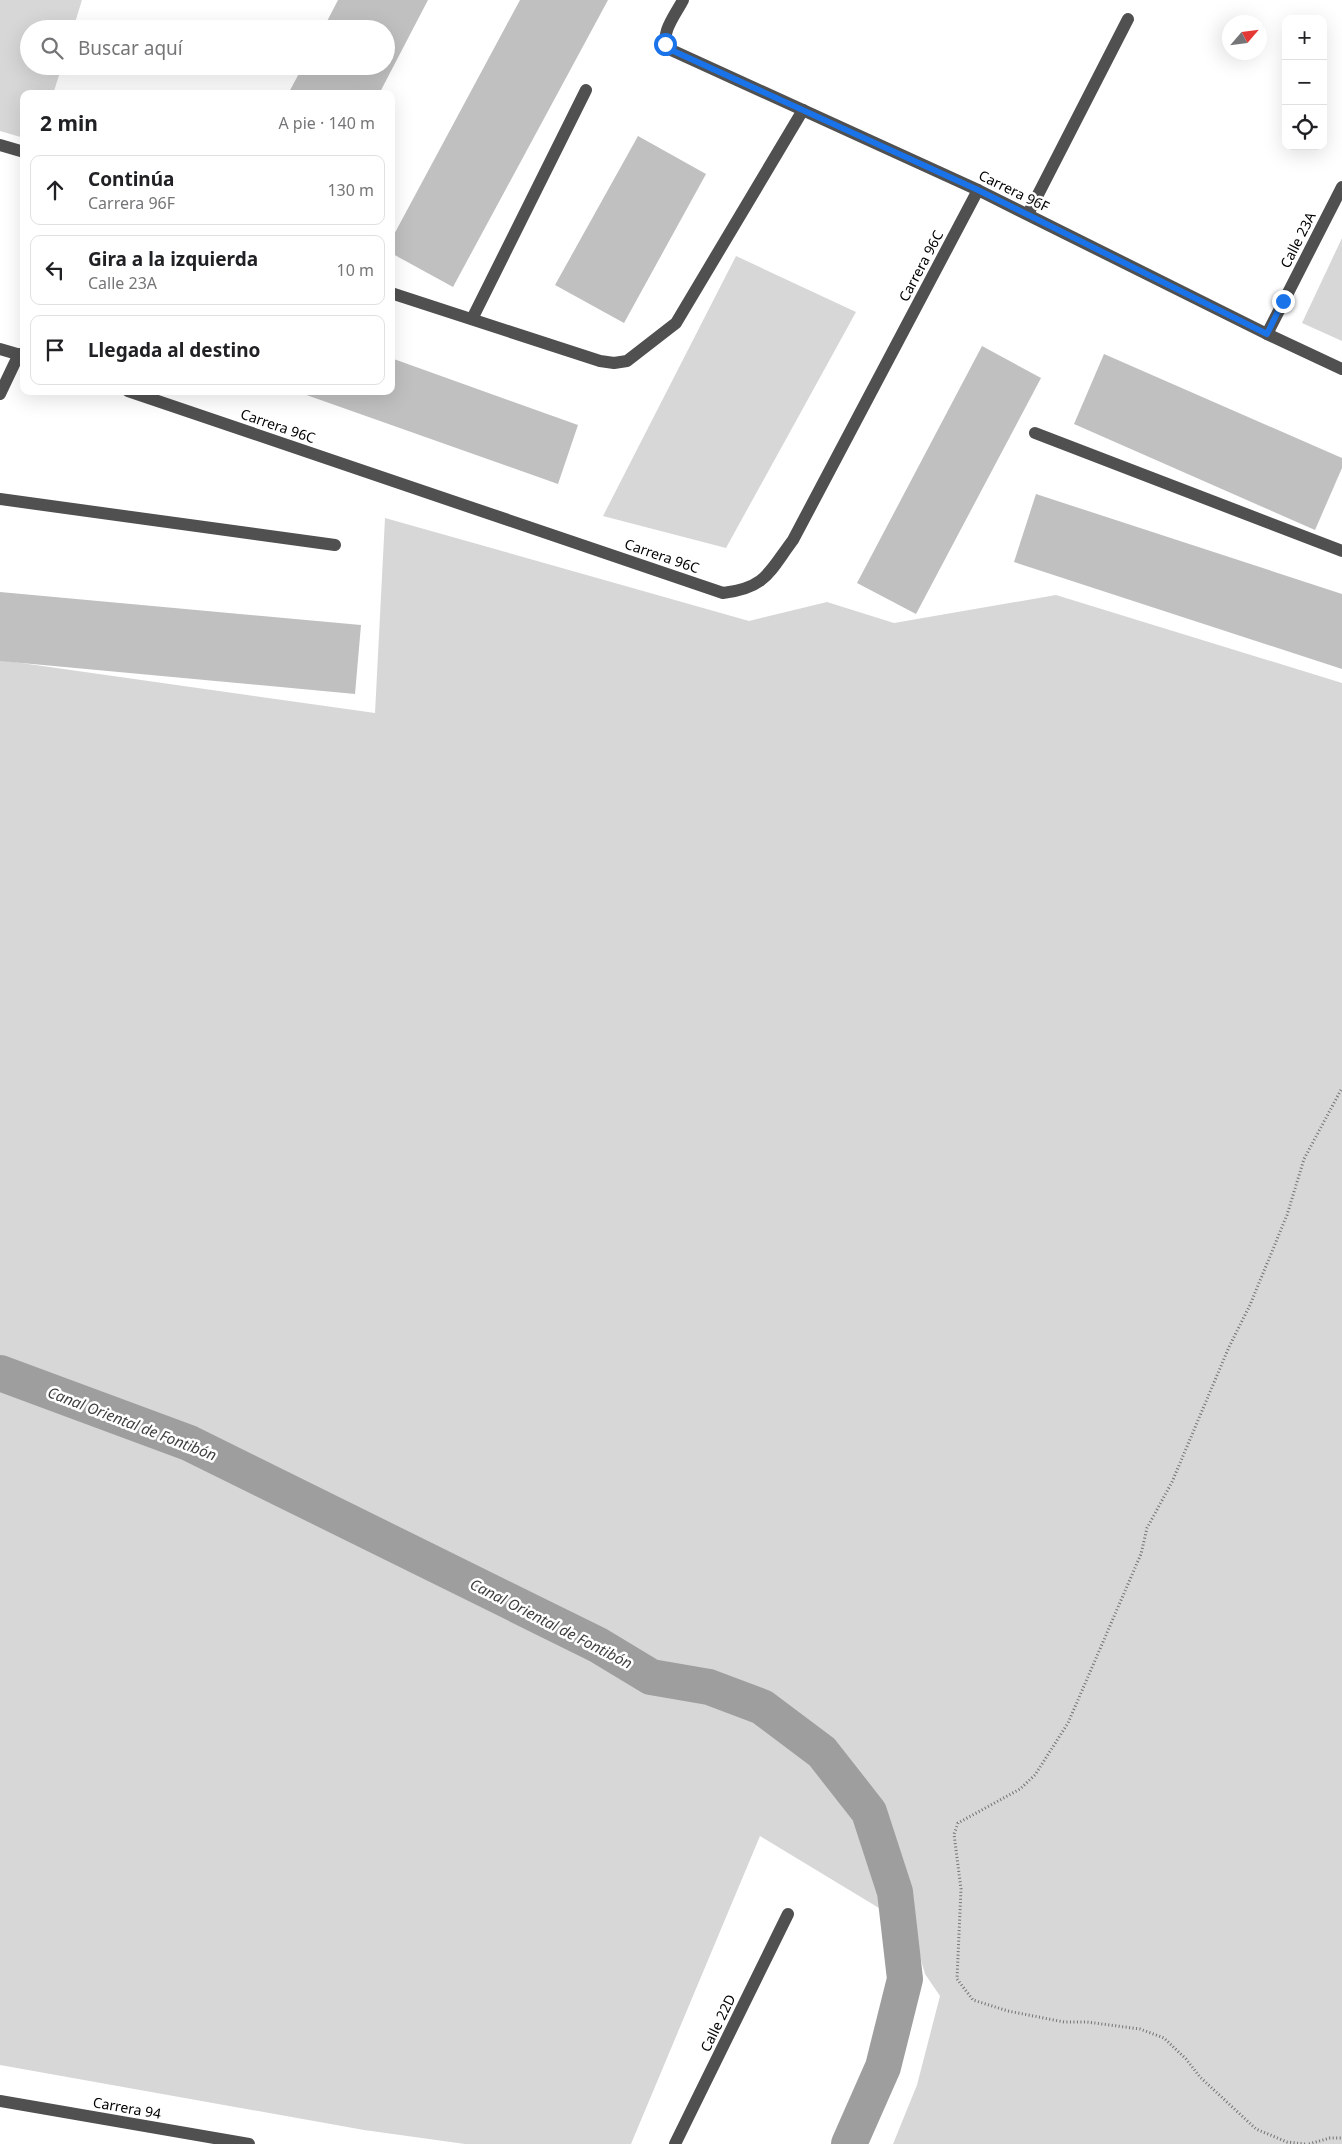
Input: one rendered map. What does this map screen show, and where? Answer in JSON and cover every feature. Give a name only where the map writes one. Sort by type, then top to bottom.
[{"type":"street","name":"Carrera 96F","points":[[683,0],[664,37],[665,44],[669,49],[978,190],[1267,334],[1342,369]]},
{"type":"street","points":[[1028,214],[1128,19]]},
{"type":"street","points":[[472,319],[586,90]]},
{"type":"street","points":[[395,294],[600,361],[614,363],[627,361],[676,323],[803,110]]},
{"type":"street","points":[[0,145],[20,151]]},
{"type":"street","name":"Calle 23A","points":[[1267,334],[1342,187]]},
{"type":"street","name":"Carrera 96C","points":[[140,395],[724,593],[745,590],[764,580],[793,540],[978,190]]},
{"type":"street","points":[[0,349],[20,354]]},
{"type":"street","points":[[0,394],[20,359]]},
{"type":"street","points":[[1035,433],[1342,551]]},
{"type":"street","points":[[0,499],[335,545]]},
{"type":"street","name":"Calle 22D","points":[[675,2144],[788,1914]]},
{"type":"street","name":"Carrera 94","points":[[0,2101],[249,2144]]},
{"type":"path","points":[[1305,2144],[1287,2142],[1256,2129],[1200,2078],[1186,2059],[1164,2038],[1140,2029],[1034,2017],[973,2000],[956,1978],[961,1889],[954,1834],[958,1823],[1020,1789],[1035,1775],[1068,1724],[1141,1554],[1147,1528],[1176,1474],[1229,1347],[1250,1305],[1287,1215],[1304,1159],[1342,1088]]},
{"type":"path","points":[[1310,2144],[1330,2138],[1342,2138]]},
{"type":"shaded area","points":[[0,0],[82,0],[76,20],[20,20],[20,75],[59,75],[54,90],[20,90],[20,137],[0,131]]},
{"type":"shaded area","points":[[1342,238],[1342,341],[1302,323]]},
{"type":"shaded area","points":[[736,256],[856,312],[726,548],[603,516]]},
{"type":"shaded area","points":[[385,518],[749,621],[827,602],[894,623],[1056,595],[1342,683],[1342,2144],[893,2144],[917,2085],[940,1996],[925,1974],[912,1928],[760,1836],[631,2144],[465,2144],[364,2130],[0,2065],[0,660],[375,713]]},
{"type":"building","points":[[338,0],[428,0],[395,63],[395,20],[328,20]]},
{"type":"building","points":[[520,0],[608,0],[453,287],[395,255],[395,233]]},
{"type":"building","points":[[298,75],[389,75],[381,90],[290,90]]},
{"type":"building","points":[[638,136],[706,174],[624,323],[555,285]]},
{"type":"building","points":[[982,346],[1041,378],[916,614],[857,583]]},
{"type":"building","points":[[1104,354],[1342,458],[1342,468],[1315,530],[1074,424]]},
{"type":"building","points":[[395,359],[578,425],[558,484],[306,395],[395,395]]},
{"type":"building","points":[[1036,494],[1342,594],[1342,669],[1014,562]]},
{"type":"building","points":[[0,592],[361,625],[355,694],[0,661]]},
{"type":"waterway","name":"Canal Oriental de Fontibón","points":[[0,1373],[189,1443],[598,1645],[651,1677],[709,1687],[762,1707],[822,1752],[869,1812],[895,1892],[905,1979],[883,2067],[849,2144]]},
{"type":"route","points":[[665,44],[669,49],[1028,214],[1267,334],[1283,301]]}]
